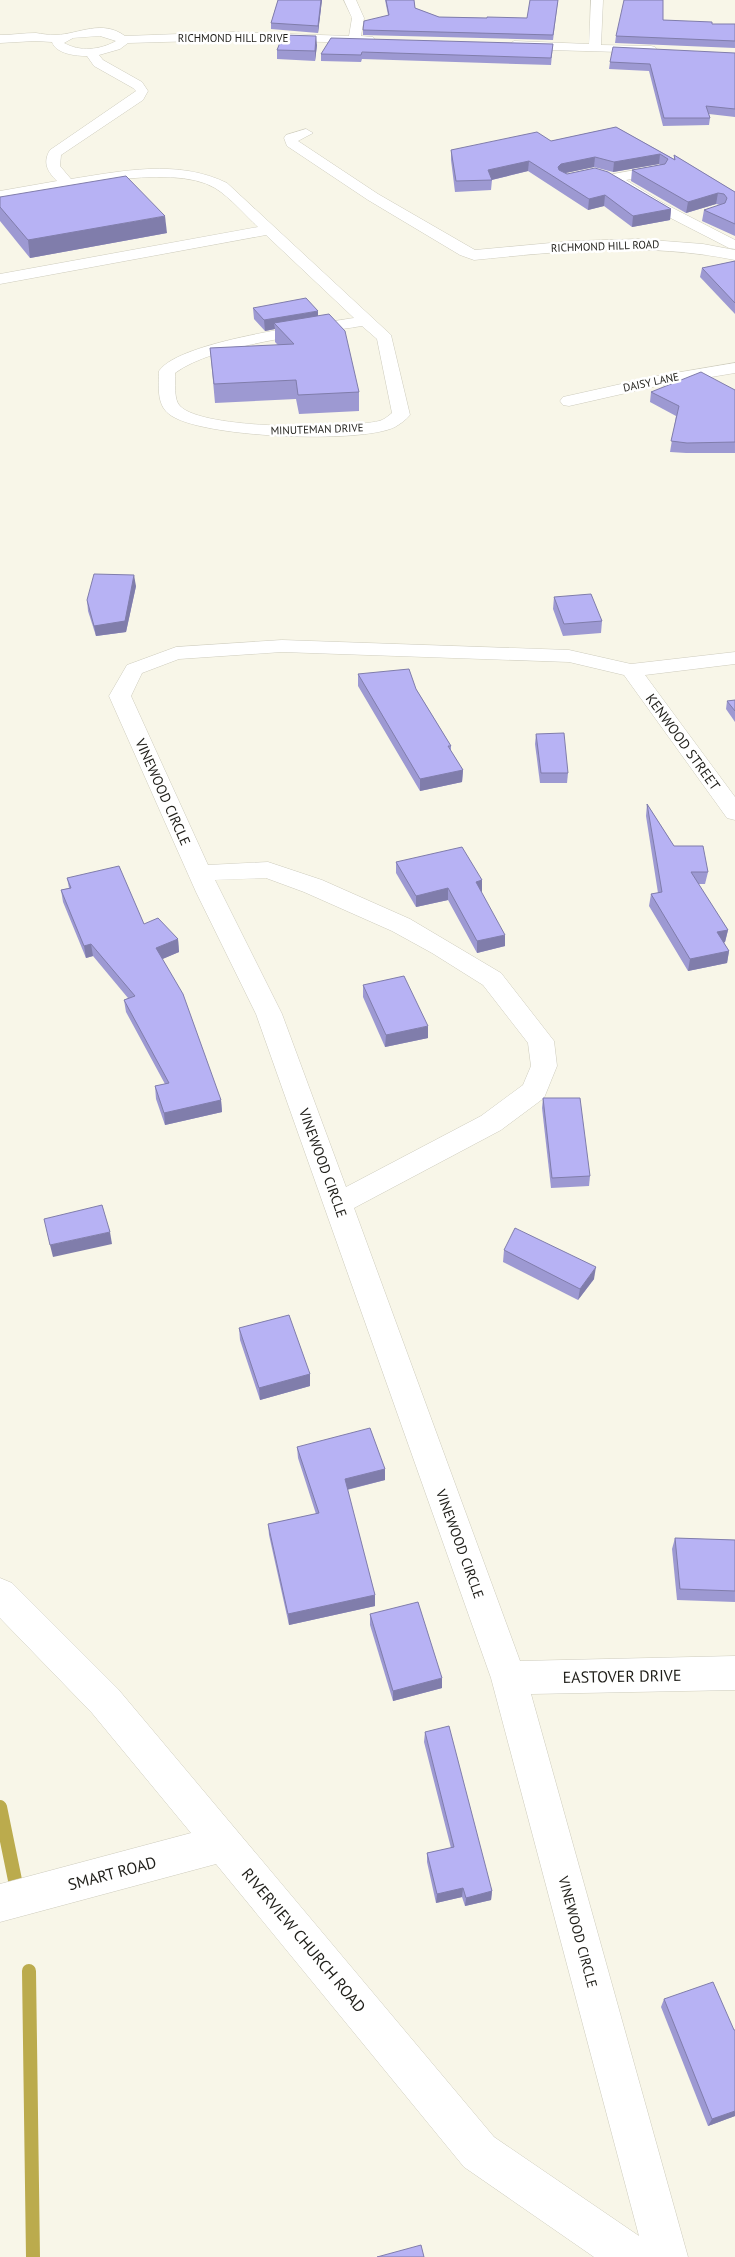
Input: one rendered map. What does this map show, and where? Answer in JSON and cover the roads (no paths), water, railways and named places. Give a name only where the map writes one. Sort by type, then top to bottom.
[{"type":"street","points":[[350,0],[358,18],[354,40]]},
{"type":"street","points":[[595,47],[597,0]]},
{"type":"street","name":"RICHMOND HILL DRIVE","points":[[0,39],[35,37],[58,39],[78,33],[97,32],[110,33],[122,40],[233,36],[383,41]]},
{"type":"street","name":"RICHMOND HILL DRIVE","points":[[58,39],[58,44],[70,50],[91,52],[116,47],[122,43],[122,40]]},
{"type":"street","points":[[499,44],[665,50]]},
{"type":"street","points":[[68,184],[53,168],[51,162],[54,153],[138,97],[142,91],[138,85],[98,63],[91,52]]},
{"type":"street","name":"RICHMOND HILL ROAD","points":[[306,133],[291,138],[292,143],[458,250],[474,254],[625,243],[693,246],[731,254]]},
{"type":"street","points":[[658,170],[608,177],[683,220],[735,246],[731,254]]},
{"type":"street","points":[[0,195],[133,173],[172,173],[210,180],[222,186],[267,230],[367,320]]},
{"type":"street","points":[[683,220],[709,212]]},
{"type":"street","points":[[0,279],[267,230]]},
{"type":"street","name":"MINUTEMAN DRIVE","points":[[367,320],[386,338],[401,406],[401,415],[388,424],[361,428],[279,432],[195,420],[175,412],[168,401],[167,371],[176,363],[235,345],[367,320]]},
{"type":"street","name":"DAISY LANE","points":[[569,401],[657,381],[735,368]]},
{"type":"street","name":"VINEWOOD CIRCLE","points":[[666,2257],[509,1678],[269,1014],[200,873],[120,696],[134,669],[176,653],[282,646],[569,656],[631,670],[735,658]]},
{"type":"street","name":"KENWOOD STREET","points":[[631,670],[735,813]]},
{"type":"street","points":[[200,873],[268,870],[313,886],[401,925],[492,979],[540,1041],[544,1066],[534,1090],[491,1123],[337,1204]]},
{"type":"street","name":"RIVERVIEW CHURCH ROAD","points":[[0,1594],[105,1701],[479,2152],[632,2257]]},
{"type":"street","name":"EASTOVER DRIVE","points":[[509,1678],[735,1674]]},
{"type":"street","name":"SMART ROAD","points":[[0,1903],[224,1843]]},
{"type":"waterway","points":[[0,1807],[16,1885]]},
{"type":"waterway","points":[[29,1971],[33,2257]]}]
